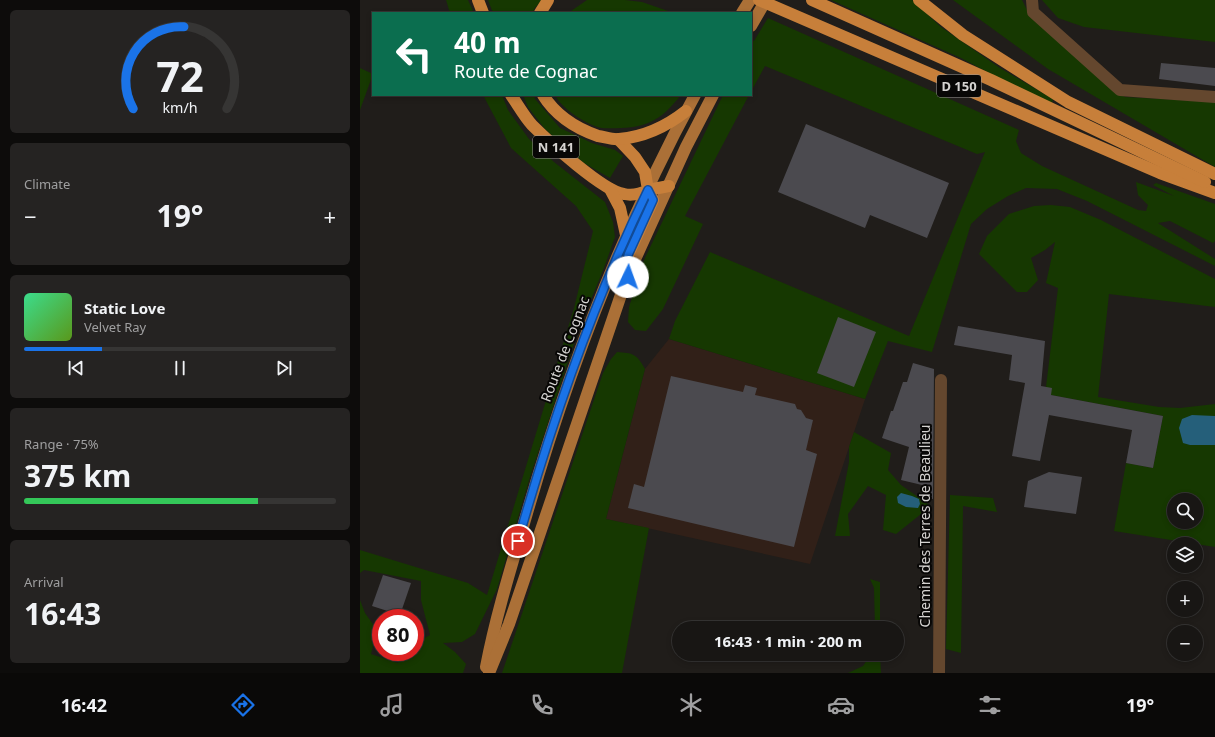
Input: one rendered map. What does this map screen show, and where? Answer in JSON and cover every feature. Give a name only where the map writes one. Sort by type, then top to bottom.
[{"type":"highway","points":[[478,0],[483,12]]},
{"type":"highway","points":[[541,12],[548,0]]},
{"type":"highway","name":"D 150","points":[[759,0],[1160,172],[1215,193]]},
{"type":"highway","name":"D 150","points":[[812,0],[991,80],[1215,187]]},
{"type":"highway","points":[[919,0],[963,34],[1068,102],[1215,174]]},
{"type":"highway","name":"N 141","points":[[512,96],[531,124],[570,160],[610,189],[620,208],[626,235]]},
{"type":"highway","points":[[544,96],[555,110],[570,124],[587,132],[618,139],[642,134],[658,128],[674,120],[686,111]]},
{"type":"highway","points":[[618,139],[635,157],[644,172],[648,190],[653,200],[628,255],[628,277]]},
{"type":"highway","points":[[610,189],[623,194],[637,195],[648,190],[669,186]]},
{"type":"main road","points":[[743,12],[750,0]]},
{"type":"main road","points":[[752,24],[766,0]]},
{"type":"main road","name":"Route de Cognac","points":[[485,673],[492,632],[538,472],[575,362],[626,235],[660,163],[694,96]]},
{"type":"main road","points":[[489,673],[508,624],[628,277],[686,147],[712,96]]},
{"type":"street","points":[[1032,0],[1033,12],[1120,90],[1215,97]]},
{"type":"street","name":"Chemin des Terres de Beaulieu","points":[[939,673],[941,380]]},
{"type":"shaded area","points":[[669,339],[865,399],[810,564],[606,519],[645,369]]},
{"type":"green space","points":[[446,0],[468,0],[474,12],[450,12]]},
{"type":"green space","points":[[488,0],[542,0],[533,12],[493,12]]},
{"type":"green space","points":[[587,0],[625,0],[642,2],[671,12],[569,12]]},
{"type":"green space","points":[[831,0],[912,0],[941,27],[1000,68],[1053,99],[1052,103],[1010,84],[961,58]]},
{"type":"green space","points":[[953,0],[1022,0],[1030,16],[1125,97],[1215,102],[1215,167],[1048,69]]},
{"type":"green space","points":[[1042,0],[1215,0],[1215,42],[1084,27],[1058,18]]},
{"type":"green space","points":[[768,18],[1019,130],[1016,141],[1021,153],[1042,166],[1138,210],[1146,211],[1148,205],[1138,195],[1136,182],[1174,196],[1153,185],[1156,183],[1215,204],[1215,241],[1213,243],[1170,221],[1158,223],[1215,259],[1215,266],[1087,201],[1057,189],[1026,188],[1008,196],[987,209],[971,224],[932,352],[888,341],[865,399],[669,339],[675,321],[710,252],[909,336],[985,152],[977,154],[765,66],[752,90],[752,40],[754,41]]},
{"type":"green space","points":[[360,68],[372,74],[372,77],[360,110]]},
{"type":"green space","points":[[484,96],[502,96],[508,110],[529,139],[554,162],[605,202],[613,222],[615,237],[578,331],[530,477],[497,589],[475,634],[462,642],[443,643],[455,652],[466,664],[463,673],[360,673],[360,600],[365,613],[372,623],[372,661],[392,661],[398,663],[399,661],[424,661],[424,638],[430,635],[421,600],[421,581],[364,570],[360,573],[360,550],[468,583],[487,595],[574,308],[593,231],[576,206],[511,148]]},
{"type":"green space","points":[[523,96],[534,96],[535,99],[560,128],[592,143],[615,150],[623,156],[610,178],[584,163],[545,129],[528,107]]},
{"type":"green space","points":[[556,96],[680,96],[674,104],[653,121],[643,125],[625,128],[596,127],[576,116]]},
{"type":"green space","points":[[723,96],[748,96],[685,216],[703,224],[663,309],[646,331],[635,330],[628,322],[629,307],[644,260]]},
{"type":"green space","points":[[1051,205],[1070,207],[1101,220],[1215,279],[1215,307],[1109,294],[1098,397],[1159,407],[1180,408],[1215,404],[1215,547],[1203,545],[1203,537],[1167,537],[1167,539],[1114,531],[1126,463],[1153,468],[1163,416],[1051,395],[1046,387],[1058,288],[1046,283],[1055,242],[1031,258],[1038,280],[1027,292],[1017,292],[979,254],[987,236],[1009,214],[1034,206]]},
{"type":"green space","points":[[617,352],[634,355],[640,360],[645,369],[606,519],[649,528],[622,673],[502,673],[603,373]]},
{"type":"green space","points":[[854,432],[891,453],[888,470],[901,485],[931,506],[896,534],[883,530],[886,495],[868,486],[848,514],[850,536],[835,536],[849,462],[849,447]]},
{"type":"green space","points":[[950,495],[993,498],[997,512],[963,506],[961,653],[946,649]]},
{"type":"green space","points":[[870,579],[880,582],[880,621],[875,621],[874,588]]},
{"type":"green space","points":[[866,661],[880,661],[881,673],[848,673],[863,666]]},
{"type":"water","points":[[1192,415],[1215,416],[1215,445],[1190,445],[1183,443],[1179,428],[1182,419]]},
{"type":"water","points":[[901,493],[919,499],[920,504],[918,508],[906,507],[898,503],[897,497]]},
{"type":"building","points":[[1161,63],[1215,68],[1215,86],[1159,79]]},
{"type":"building","points":[[806,124],[949,183],[927,238],[870,215],[865,228],[778,192]]},
{"type":"building","points":[[838,317],[876,332],[854,387],[817,373]]},
{"type":"building","points":[[958,326],[1045,341],[1041,386],[1052,388],[1051,395],[1163,416],[1153,468],[1126,463],[1132,430],[1049,415],[1040,461],[1012,456],[1025,383],[1009,380],[1012,355],[954,345]]},
{"type":"building","points":[[913,363],[934,369],[933,499],[920,497],[922,485],[901,480],[909,447],[882,438],[891,411],[893,411],[903,382],[907,382]]},
{"type":"building","points":[[671,376],[743,392],[745,385],[757,388],[755,395],[795,404],[797,409],[801,410],[806,418],[813,420],[806,450],[817,454],[794,547],[628,508],[634,484],[644,487]]},
{"type":"building","points":[[1049,472],[1082,477],[1076,514],[1024,507],[1028,481]]},
{"type":"building","points":[[383,575],[411,583],[402,609],[381,609],[372,606]]},
{"type":"route","points":[[518,541],[538,472],[575,362],[626,235],[648,190],[653,200],[628,255],[628,277]]}]
